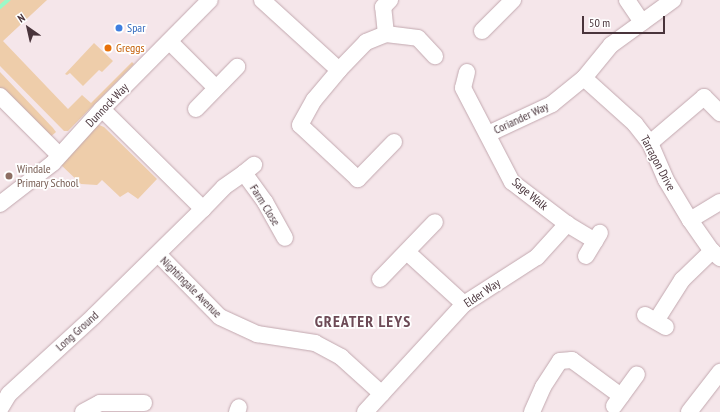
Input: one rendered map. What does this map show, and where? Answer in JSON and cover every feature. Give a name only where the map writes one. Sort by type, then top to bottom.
[{"type":"street","name":"Dunnock Way","points":[[0,204],[53,164],[59,155],[102,109],[210,0]]},
{"type":"street","points":[[262,0],[339,70]]},
{"type":"street","points":[[386,34],[383,7],[390,0]]},
{"type":"street","points":[[482,31],[513,0]]},
{"type":"street","points":[[627,0],[642,22]]},
{"type":"street","name":"Coriander Way","points":[[488,134],[552,104],[584,78],[611,45],[673,0]]},
{"type":"street","points":[[394,142],[358,179],[300,125],[314,100],[339,70],[366,42],[386,34],[418,38],[435,56]]},
{"type":"street","points":[[170,42],[216,88]]},
{"type":"street","points":[[196,109],[237,68]]},
{"type":"street","name":"Sage Walk","points":[[467,72],[463,88],[512,182],[567,224]]},
{"type":"street","name":"Tarragon Drive","points":[[584,78],[635,124],[650,143],[666,180],[690,220],[716,254]]},
{"type":"street","points":[[0,96],[59,155]]},
{"type":"street","points":[[650,143],[704,98],[720,113]]},
{"type":"street","points":[[102,109],[202,209]]},
{"type":"street","name":"Farm Close","points":[[202,209],[224,187],[249,169],[285,238]]},
{"type":"street","points":[[690,220],[720,202]]},
{"type":"street","name":"Nightingale Avenue","points":[[202,209],[158,254],[220,317],[257,334],[315,343],[342,357],[382,394]]},
{"type":"street","points":[[380,280],[435,222]]},
{"type":"street","points":[[567,224],[598,236],[586,256]]},
{"type":"street","name":"Elder Way","points":[[382,394],[464,304],[537,257],[567,224]]},
{"type":"street","points":[[407,252],[464,304]]},
{"type":"street","name":"Long Ground","points":[[0,409],[9,394],[94,316],[158,254]]},
{"type":"street","points":[[656,321],[682,280],[716,254]]},
{"type":"street","points":[[532,412],[543,386],[560,361],[572,360],[617,401],[637,374]]},
{"type":"street","points":[[689,412],[720,372]]},
{"type":"street","points":[[365,412],[382,394]]},
{"type":"street","points":[[83,412],[100,403],[144,403]]},
{"type":"shaded area","points":[[0,0],[47,0],[3,41],[68,109],[82,95],[91,103],[132,62],[134,64],[68,131],[64,131],[0,66]]},
{"type":"shaded area","points":[[94,43],[113,61],[102,72],[99,70],[83,86],[70,73],[67,75],[65,74]]},
{"type":"shaded area","points":[[0,72],[56,132],[48,139],[0,90]]},
{"type":"shaded area","points":[[99,125],[104,127],[157,179],[138,199],[128,192],[120,197],[102,180],[97,185],[81,184],[60,164],[95,127]]},
{"type":"waterway","points":[[0,7],[8,0]]},
{"type":"place","name":"Spar","points":[[119,28]]},
{"type":"place","name":"Greggs","points":[[108,48]]},
{"type":"place","name":"Windale Primary School","points":[[9,176]]},
{"type":"district","name":"GREATER LEYS","points":[[363,321]]}]
